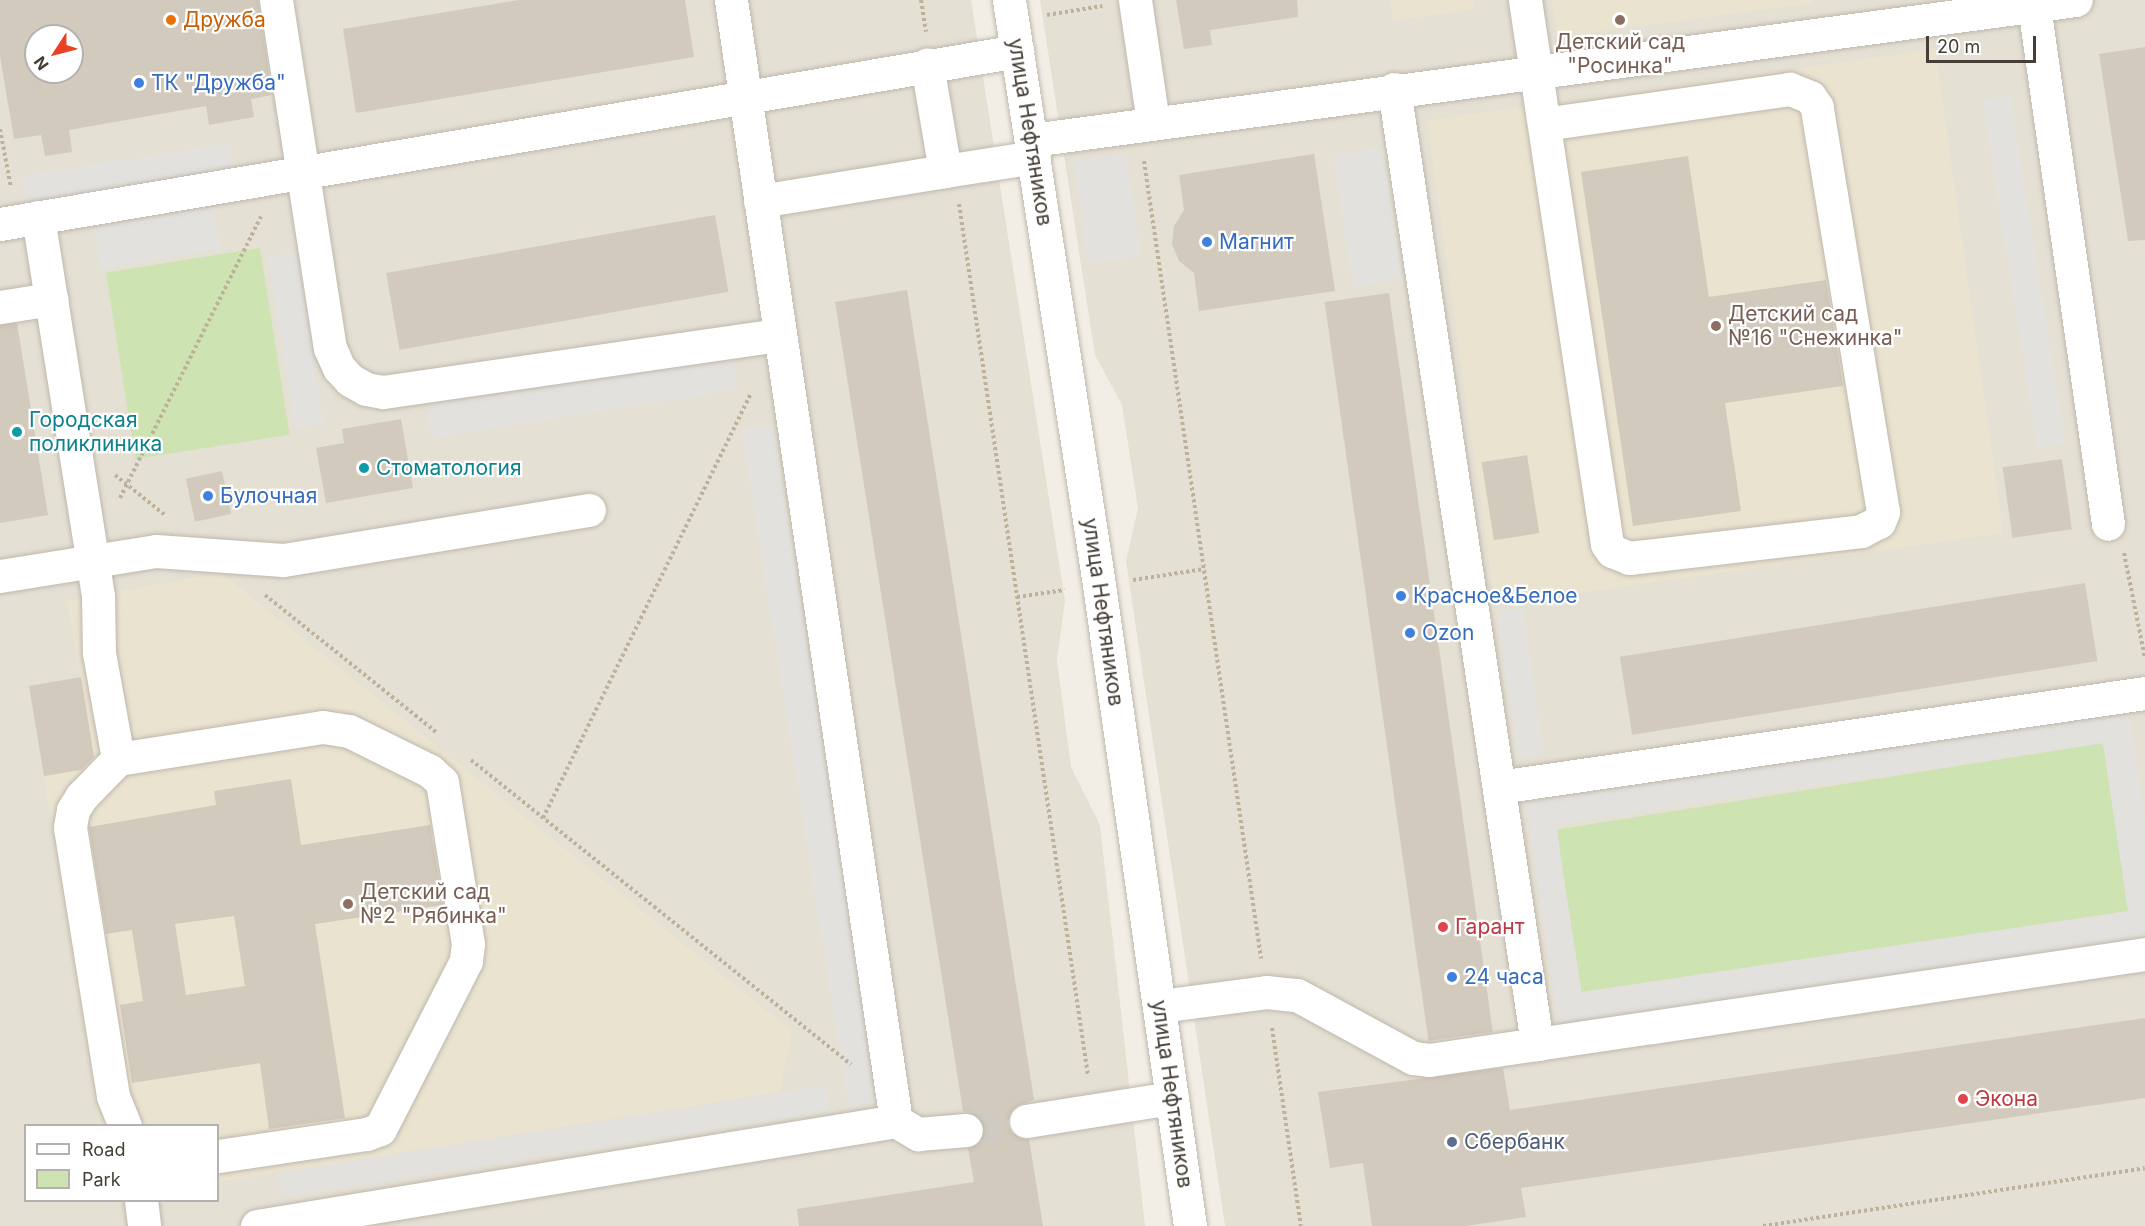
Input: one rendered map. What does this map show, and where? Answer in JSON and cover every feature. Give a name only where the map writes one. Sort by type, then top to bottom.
[{"type":"street","points":[[276,0],[291,173],[330,348],[339,368],[366,389],[383,392],[780,335]]},
{"type":"street","points":[[731,0],[893,1107],[918,1134],[966,1130]]},
{"type":"street","name":"улица Нефтяников","points":[[1008,0],[1033,148],[1160,1006],[1190,1226]]},
{"type":"street","points":[[1135,0],[1153,122]]},
{"type":"street","points":[[1525,0],[1607,544],[1612,551],[1629,558],[1861,531],[1879,522],[1882,512],[1817,106],[1810,97],[1790,89],[1545,124]]},
{"type":"street","points":[[760,201],[948,171],[1033,148],[1153,122],[1536,71],[1944,8],[2034,6],[2076,0]]},
{"type":"street","points":[[2034,6],[2108,524]]},
{"type":"street","points":[[118,759],[99,653],[98,596],[93,561],[51,299],[18,220],[1017,51]]},
{"type":"street","points":[[929,65],[948,171]]},
{"type":"street","points":[[1394,89],[1537,1044]]},
{"type":"street","points":[[0,308],[51,299]]},
{"type":"street","points":[[0,576],[172,551],[283,560],[589,510]]},
{"type":"street","points":[[1499,787],[2145,693]]},
{"type":"street","points":[[125,1124],[113,1096],[70,827],[81,797],[118,759],[337,727],[430,771],[442,782],[447,797],[468,944],[466,961],[388,1119],[380,1129],[366,1134],[219,1156]]},
{"type":"street","points":[[1160,1006],[1266,992],[1297,995],[1314,1002],[1413,1058],[1430,1060],[2145,954]]},
{"type":"street","points":[[1026,1121],[1172,1098]]},
{"type":"street","points":[[257,1226],[893,1107]]},
{"type":"street","points":[[141,1202],[144,1226]]},
{"type":"path","points":[[921,0],[929,65]]},
{"type":"path","points":[[1153,122],[1143,156],[1301,1226]]},
{"type":"path","points":[[0,129],[18,220]]},
{"type":"path","points":[[948,171],[1094,1110]]},
{"type":"path","points":[[117,504],[291,173]]},
{"type":"path","points":[[543,818],[754,388]]},
{"type":"path","points":[[74,441],[171,520]]},
{"type":"path","points":[[2108,524],[2126,556],[2145,658]]},
{"type":"path","points":[[262,593],[440,735]]},
{"type":"path","points":[[468,758],[825,1045],[893,1107]]},
{"type":"path","points":[[1763,1226],[2145,1168]]},
{"type":"shaded area","points":[[0,0],[971,0],[1065,601],[1057,660],[1071,767],[1100,825],[1145,1226],[0,1226]]},
{"type":"shaded area","points":[[1040,0],[2145,0],[2145,1226],[1225,1226],[1126,561],[1138,508],[1122,405],[1095,355]]},
{"type":"shaded area","points":[[1390,0],[1473,0],[1475,9],[1393,21]]},
{"type":"shaded area","name":"Детский сад \"Росинка\"","points":[[1552,0],[1812,0],[1813,3],[1558,37]]},
{"type":"shaded area","name":"Детский сад №16 \"Снежинка\"","points":[[1935,49],[2003,533],[1495,605],[1427,120]]},
{"type":"shaded area","points":[[2010,96],[2065,444],[2037,448],[1982,100]]},
{"type":"shaded area","points":[[230,143],[235,175],[27,208],[22,176]]},
{"type":"shaded area","points":[[1381,147],[1402,279],[1354,287],[1333,155]]},
{"type":"shaded area","points":[[1126,153],[1140,256],[1088,263],[1074,160]]},
{"type":"shaded area","points":[[213,207],[220,248],[101,269],[94,228]]},
{"type":"shaded area","points":[[296,252],[323,424],[296,428],[268,256]]},
{"type":"shaded area","points":[[732,357],[737,390],[432,438],[427,405]]},
{"type":"shaded area","points":[[772,425],[879,1102],[849,1106],[741,430]]},
{"type":"shaded area","name":"Детский сад №2 \"Рябинка\"","points":[[221,573],[792,1031],[780,1092],[219,1182],[219,1124],[98,1124],[44,776],[80,677],[67,601]]},
{"type":"shaded area","points":[[1523,609],[1543,754],[1518,757],[1497,613]]},
{"type":"shaded area","points":[[2129,711],[2145,822],[2145,938],[1559,1025],[1525,801]],"holes":[[[2103,743],[2128,911],[1581,992],[1556,824]]]},
{"type":"shaded area","points":[[825,1086],[829,1111],[282,1197],[278,1173]]},
{"type":"green space","points":[[260,248],[290,435],[135,459],[106,272]]},
{"type":"green space","points":[[2103,743],[2130,911],[1582,998],[1556,830]]},
{"type":"building","name":"ТК \"Дружба\"","points":[[0,0],[258,0],[272,95],[251,99],[254,117],[209,125],[206,106],[69,130],[72,152],[45,156],[41,135],[14,139],[0,56]]},
{"type":"building","points":[[519,0],[685,0],[694,57],[356,113],[343,29]]},
{"type":"building","points":[[1176,0],[1297,0],[1298,17],[1210,30],[1212,45],[1184,49]]},
{"type":"building","points":[[2145,47],[2145,240],[2128,241],[2099,54]]},
{"type":"building","points":[[1314,154],[1335,291],[1199,311],[1194,273],[1179,261],[1172,244],[1174,226],[1184,210],[1179,175]]},
{"type":"building","points":[[1688,156],[1709,297],[1826,280],[1843,386],[1725,403],[1741,511],[1633,526],[1581,172]]},
{"type":"building","points":[[715,215],[729,292],[400,350],[386,273]]},
{"type":"building","points":[[907,290],[1034,1100],[1014,1107],[1007,1123],[1012,1133],[1029,1139],[1043,1226],[799,1226],[797,1209],[974,1182],[968,1148],[983,1138],[985,1129],[974,1113],[963,1111],[835,302]]},
{"type":"building","points":[[1389,293],[1493,1032],[1428,1041],[1325,302]]},
{"type":"building","name":"Городская поликлиника","points":[[17,323],[48,515],[0,523],[0,325]]},
{"type":"building","name":"Стоматология","points":[[401,419],[413,488],[326,503],[316,448],[344,443],[342,429]]},
{"type":"building","points":[[1527,455],[1539,533],[1494,540],[1482,462]]},
{"type":"building","points":[[2062,459],[2072,529],[2012,538],[2003,467]]},
{"type":"building","name":"Булочная","points":[[222,471],[231,514],[195,522],[186,479]]},
{"type":"building","points":[[2085,583],[2097,661],[1632,735],[1620,657]]},
{"type":"building","points":[[81,677],[94,757],[81,770],[44,776],[29,686]]},
{"type":"building","points":[[291,779],[301,845],[430,825],[443,905],[315,924],[345,1118],[269,1129],[260,1063],[132,1083],[120,1005],[143,1001],[132,930],[106,934],[89,827],[216,805],[214,791]],"holes":[[[234,916],[245,986],[186,995],[175,924]]]},
{"type":"building","points":[[2145,1018],[2145,1098],[1521,1188],[1526,1217],[1466,1226],[1372,1226],[1363,1163],[1330,1168],[1318,1092],[1503,1068],[1510,1110]]},
{"type":"tunnel","points":[[966,1130],[1026,1121]]},
{"type":"place","name":"Дружба","points":[[171,20]]},
{"type":"place","name":"Детский сад \"Росинка\"","points":[[1620,20]]},
{"type":"place","name":"ТК \"Дружба\"","points":[[139,83]]},
{"type":"place","name":"Магнит","points":[[1207,242]]},
{"type":"place","name":"Детский сад №16 \"Снежинка\"","points":[[1716,326]]},
{"type":"place","name":"Городская поликлиника","points":[[17,432]]},
{"type":"place","name":"Стоматология","points":[[364,468]]},
{"type":"place","name":"Булочная","points":[[208,496]]},
{"type":"place","name":"Красное&Белое","points":[[1401,596]]},
{"type":"place","name":"Ozon","points":[[1410,633]]},
{"type":"place","name":"Детский сад №2 \"Рябинка\"","points":[[348,904]]},
{"type":"place","name":"Гарант","points":[[1443,927]]},
{"type":"place","name":"24 часа","points":[[1452,977]]},
{"type":"place","name":"Экона","points":[[1963,1099]]},
{"type":"place","name":"Сбербанк","points":[[1452,1142]]}]
